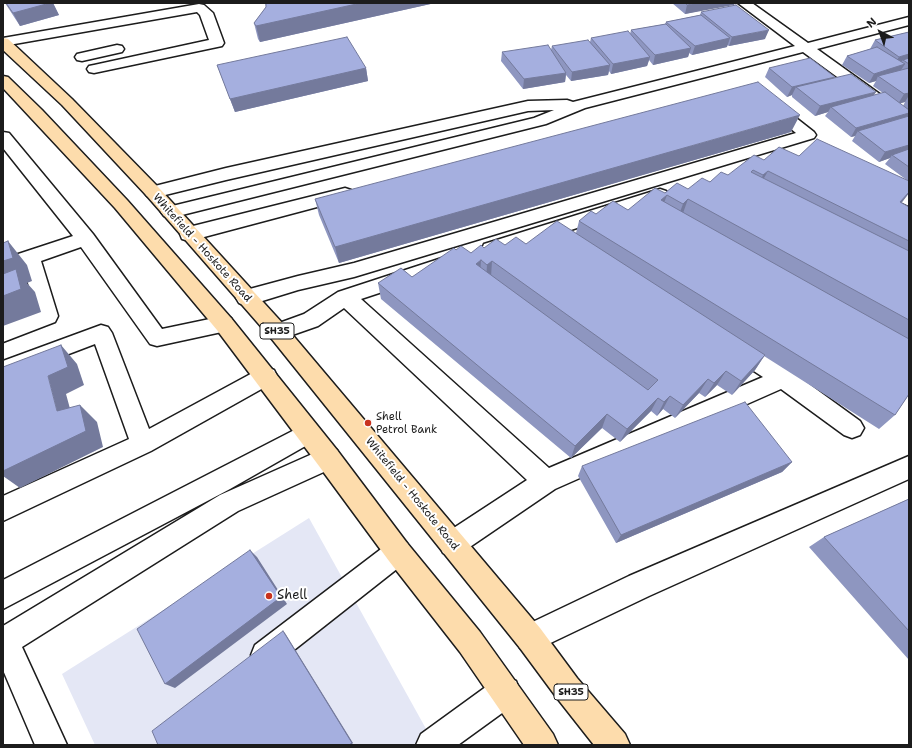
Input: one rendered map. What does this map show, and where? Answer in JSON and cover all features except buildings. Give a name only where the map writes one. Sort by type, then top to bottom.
[{"type":"main road","name":"Whitefield - Hoskote Road","points":[[3,42],[67,102],[153,192],[246,298],[278,332],[530,638],[567,688],[614,745]]},
{"type":"main road","points":[[3,69],[23,61]]},
{"type":"main road","points":[[3,80],[121,204],[224,324],[266,376],[398,552],[470,642],[542,745]]},
{"type":"street","points":[[744,3],[909,122]]},
{"type":"street","points":[[3,42],[193,8],[202,9],[206,13],[217,43],[94,69]]},
{"type":"street","points":[[63,42],[206,13]]},
{"type":"street","points":[[170,212],[540,121],[580,105],[907,23]]},
{"type":"street","points":[[197,33],[212,29]]},
{"type":"street","points":[[82,56],[128,47]]},
{"type":"street","points":[[246,298],[298,283],[362,268],[808,134],[758,94]]},
{"type":"street","points":[[153,192],[226,174],[528,106],[580,105]]},
{"type":"street","points":[[3,137],[88,244],[156,338],[224,324]]},
{"type":"street","points":[[278,332],[311,320],[344,297],[799,150],[806,152]]},
{"type":"street","points":[[867,179],[909,200]]},
{"type":"street","points":[[189,234],[360,190]]},
{"type":"street","points":[[551,230],[571,243]]},
{"type":"street","points":[[3,266],[32,262],[88,244]]},
{"type":"street","points":[[3,334],[48,316],[32,262]]},
{"type":"street","points":[[344,297],[546,481]]},
{"type":"street","points":[[3,370],[101,333],[143,444]]},
{"type":"street","points":[[716,336],[783,378],[852,428]]},
{"type":"street","points":[[3,509],[143,444],[266,376]]},
{"type":"street","points":[[452,544],[546,481],[783,378]]},
{"type":"street","points":[[3,595],[221,481],[308,433]]},
{"type":"street","points":[[51,745],[5,641],[229,503],[328,458]]},
{"type":"street","points":[[530,638],[640,586],[909,467]]},
{"type":"street","points":[[250,673],[258,661],[398,552]]},
{"type":"street","points":[[432,745],[505,692]]},
{"type":"shaded area","name":"Shell","points":[[309,518],[435,745],[95,745],[62,674]]},
{"type":"place","name":"Shell Petrol Bank","points":[[368,423]]},
{"type":"place","name":"Shell","points":[[269,596]]}]
